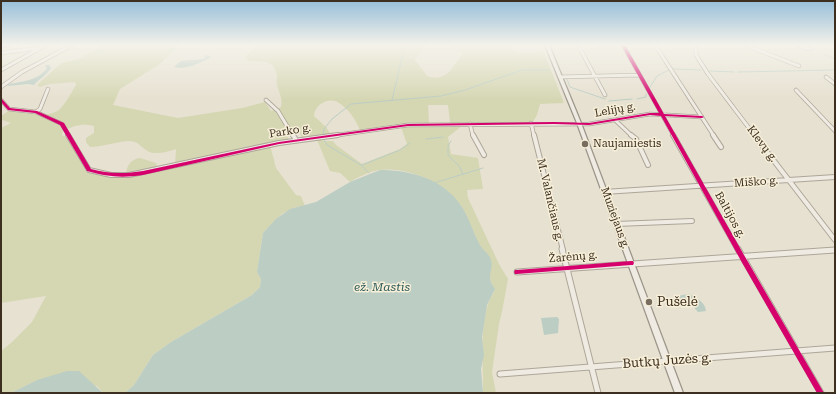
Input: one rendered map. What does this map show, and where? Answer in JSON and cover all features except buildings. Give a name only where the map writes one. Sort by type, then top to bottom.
[{"type":"main road","name":"Muziejaus g.","points":[[554,63],[579,123],[679,393]]},
{"type":"street","points":[[1,70],[13,63]]},
{"type":"street","points":[[1,87],[22,72],[38,63]]},
{"type":"street","points":[[587,63],[605,95]]},
{"type":"street","name":"Baltijos g.","points":[[633,63],[742,257],[821,393]]},
{"type":"street","points":[[667,63],[721,147]]},
{"type":"street","name":"Klevų g.","points":[[701,63],[835,240]]},
{"type":"street","points":[[792,63],[799,66]]},
{"type":"street","points":[[560,77],[640,75]]},
{"type":"street","points":[[826,77],[835,84]]},
{"type":"street","points":[[36,112],[40,109],[48,89]]},
{"type":"street","points":[[796,90],[835,131]]},
{"type":"street","name":"Parko g.","points":[[1,100],[9,109],[36,112],[62,124],[89,170],[105,174],[129,175],[242,150],[296,140],[408,125],[579,123]]},
{"type":"street","points":[[266,100],[278,111],[296,140]]},
{"type":"street","name":"Lelijų g.","points":[[579,123],[589,124],[642,115],[702,117]]},
{"type":"street","points":[[615,120],[636,139],[648,165]]},
{"type":"street","name":"M. Valančiaus g.","points":[[531,123],[598,393]]},
{"type":"street","points":[[470,124],[473,136],[484,155]]},
{"type":"street","name":"Miško g.","points":[[604,192],[835,177]]},
{"type":"street","points":[[616,224],[692,221]]},
{"type":"street","name":"Žarėnų g.","points":[[517,272],[835,250]]},
{"type":"street","name":"Butkų Juzės g.","points":[[500,374],[835,348]]},
{"type":"green space","points":[[62,63],[161,63],[120,89],[113,105],[178,118],[242,108],[265,102],[271,111],[281,107],[281,99],[277,85],[277,75],[274,68],[270,63],[418,63],[427,76],[434,78],[445,75],[455,63],[548,63],[564,103],[540,104],[533,122],[450,123],[448,105],[428,105],[429,123],[360,130],[354,118],[346,108],[335,101],[327,101],[316,108],[314,116],[326,127],[331,135],[302,138],[297,126],[284,130],[289,140],[175,164],[176,149],[153,153],[149,152],[137,143],[130,141],[90,147],[86,142],[86,138],[94,133],[94,126],[78,126],[63,131],[62,135],[69,139],[87,172],[128,176],[270,145],[276,168],[296,195],[301,196],[305,206],[297,207],[283,213],[263,233],[257,272],[261,279],[260,287],[252,295],[171,342],[153,355],[134,385],[125,393],[103,393],[97,386],[37,380],[11,393],[1,393],[1,351],[32,322],[46,296],[1,303],[1,128],[11,123],[2,120],[1,116],[10,110],[28,114],[43,115],[50,114],[60,109],[76,85],[75,82],[49,84],[40,87],[37,85]]},
{"type":"green space","points":[[463,125],[448,137],[451,154],[478,158],[483,189],[467,190],[468,198],[499,264],[508,279],[499,324],[492,372],[496,393],[483,393],[483,327],[485,314],[494,292],[489,274],[491,261],[480,246],[462,207],[446,190],[413,173],[389,169],[378,170],[350,182],[340,173],[330,171],[317,140],[322,139],[323,141],[333,141],[336,145],[362,164],[400,149],[407,144],[401,127]]},
{"type":"green space","points":[[140,158],[156,163],[158,168],[126,174],[130,163]]},
{"type":"water","points":[[178,63],[199,63],[183,68],[174,67]]},
{"type":"water","points":[[49,65],[51,68],[34,85],[28,84],[7,86],[9,84],[35,78],[44,72],[47,68],[45,66]]},
{"type":"water","name":"ež. Mastis","points":[[380,170],[392,170],[415,174],[446,189],[455,197],[462,207],[480,245],[490,258],[492,264],[490,277],[495,289],[487,305],[482,337],[484,355],[481,369],[483,393],[125,393],[134,385],[153,355],[171,342],[252,295],[260,287],[261,279],[257,272],[263,233],[276,219],[290,209],[316,202],[350,182]]},
{"type":"water","points":[[689,294],[698,299],[704,305],[706,311],[698,312],[689,302],[680,304],[675,299],[677,296]]},
{"type":"water","points":[[557,317],[559,319],[558,333],[544,335],[541,318]]},
{"type":"water","points":[[67,371],[79,371],[103,393],[11,393],[37,380]]},
{"type":"waterway","points":[[392,100],[401,63]]},
{"type":"waterway","points":[[674,69],[701,70]]},
{"type":"waterway","points":[[323,135],[324,129],[332,119],[351,104],[441,96],[465,90],[522,70],[549,70]]},
{"type":"waterway","points":[[650,87],[657,76],[669,70]]},
{"type":"waterway","points":[[738,72],[835,70]]},
{"type":"waterway","points":[[710,71],[734,72]]},
{"type":"waterway","points":[[567,79],[570,87],[605,99]]},
{"type":"waterway","points":[[637,99],[646,97],[646,94]]},
{"type":"waterway","points":[[609,101],[632,99]]},
{"type":"waterway","points":[[426,139],[443,137]]},
{"type":"waterway","points":[[324,140],[327,145],[361,165],[369,173]]},
{"type":"waterway","points":[[451,141],[448,146],[448,155],[459,166],[463,174]]},
{"type":"waterway","points":[[362,165],[400,150],[410,143]]},
{"type":"waterway","points":[[434,183],[483,168]]},
{"type":"cycle path","points":[[633,63],[742,257],[821,393]]},
{"type":"cycle path","points":[[1,100],[9,109],[36,112],[62,124],[89,170],[111,175],[143,173],[279,143],[408,125],[589,124],[650,114],[702,117]]},
{"type":"cycle path","points":[[517,272],[631,263]]},
{"type":"place","name":"Naujamiestis","points":[[585,144]]},
{"type":"place","name":"Pušelė","points":[[649,302]]}]
